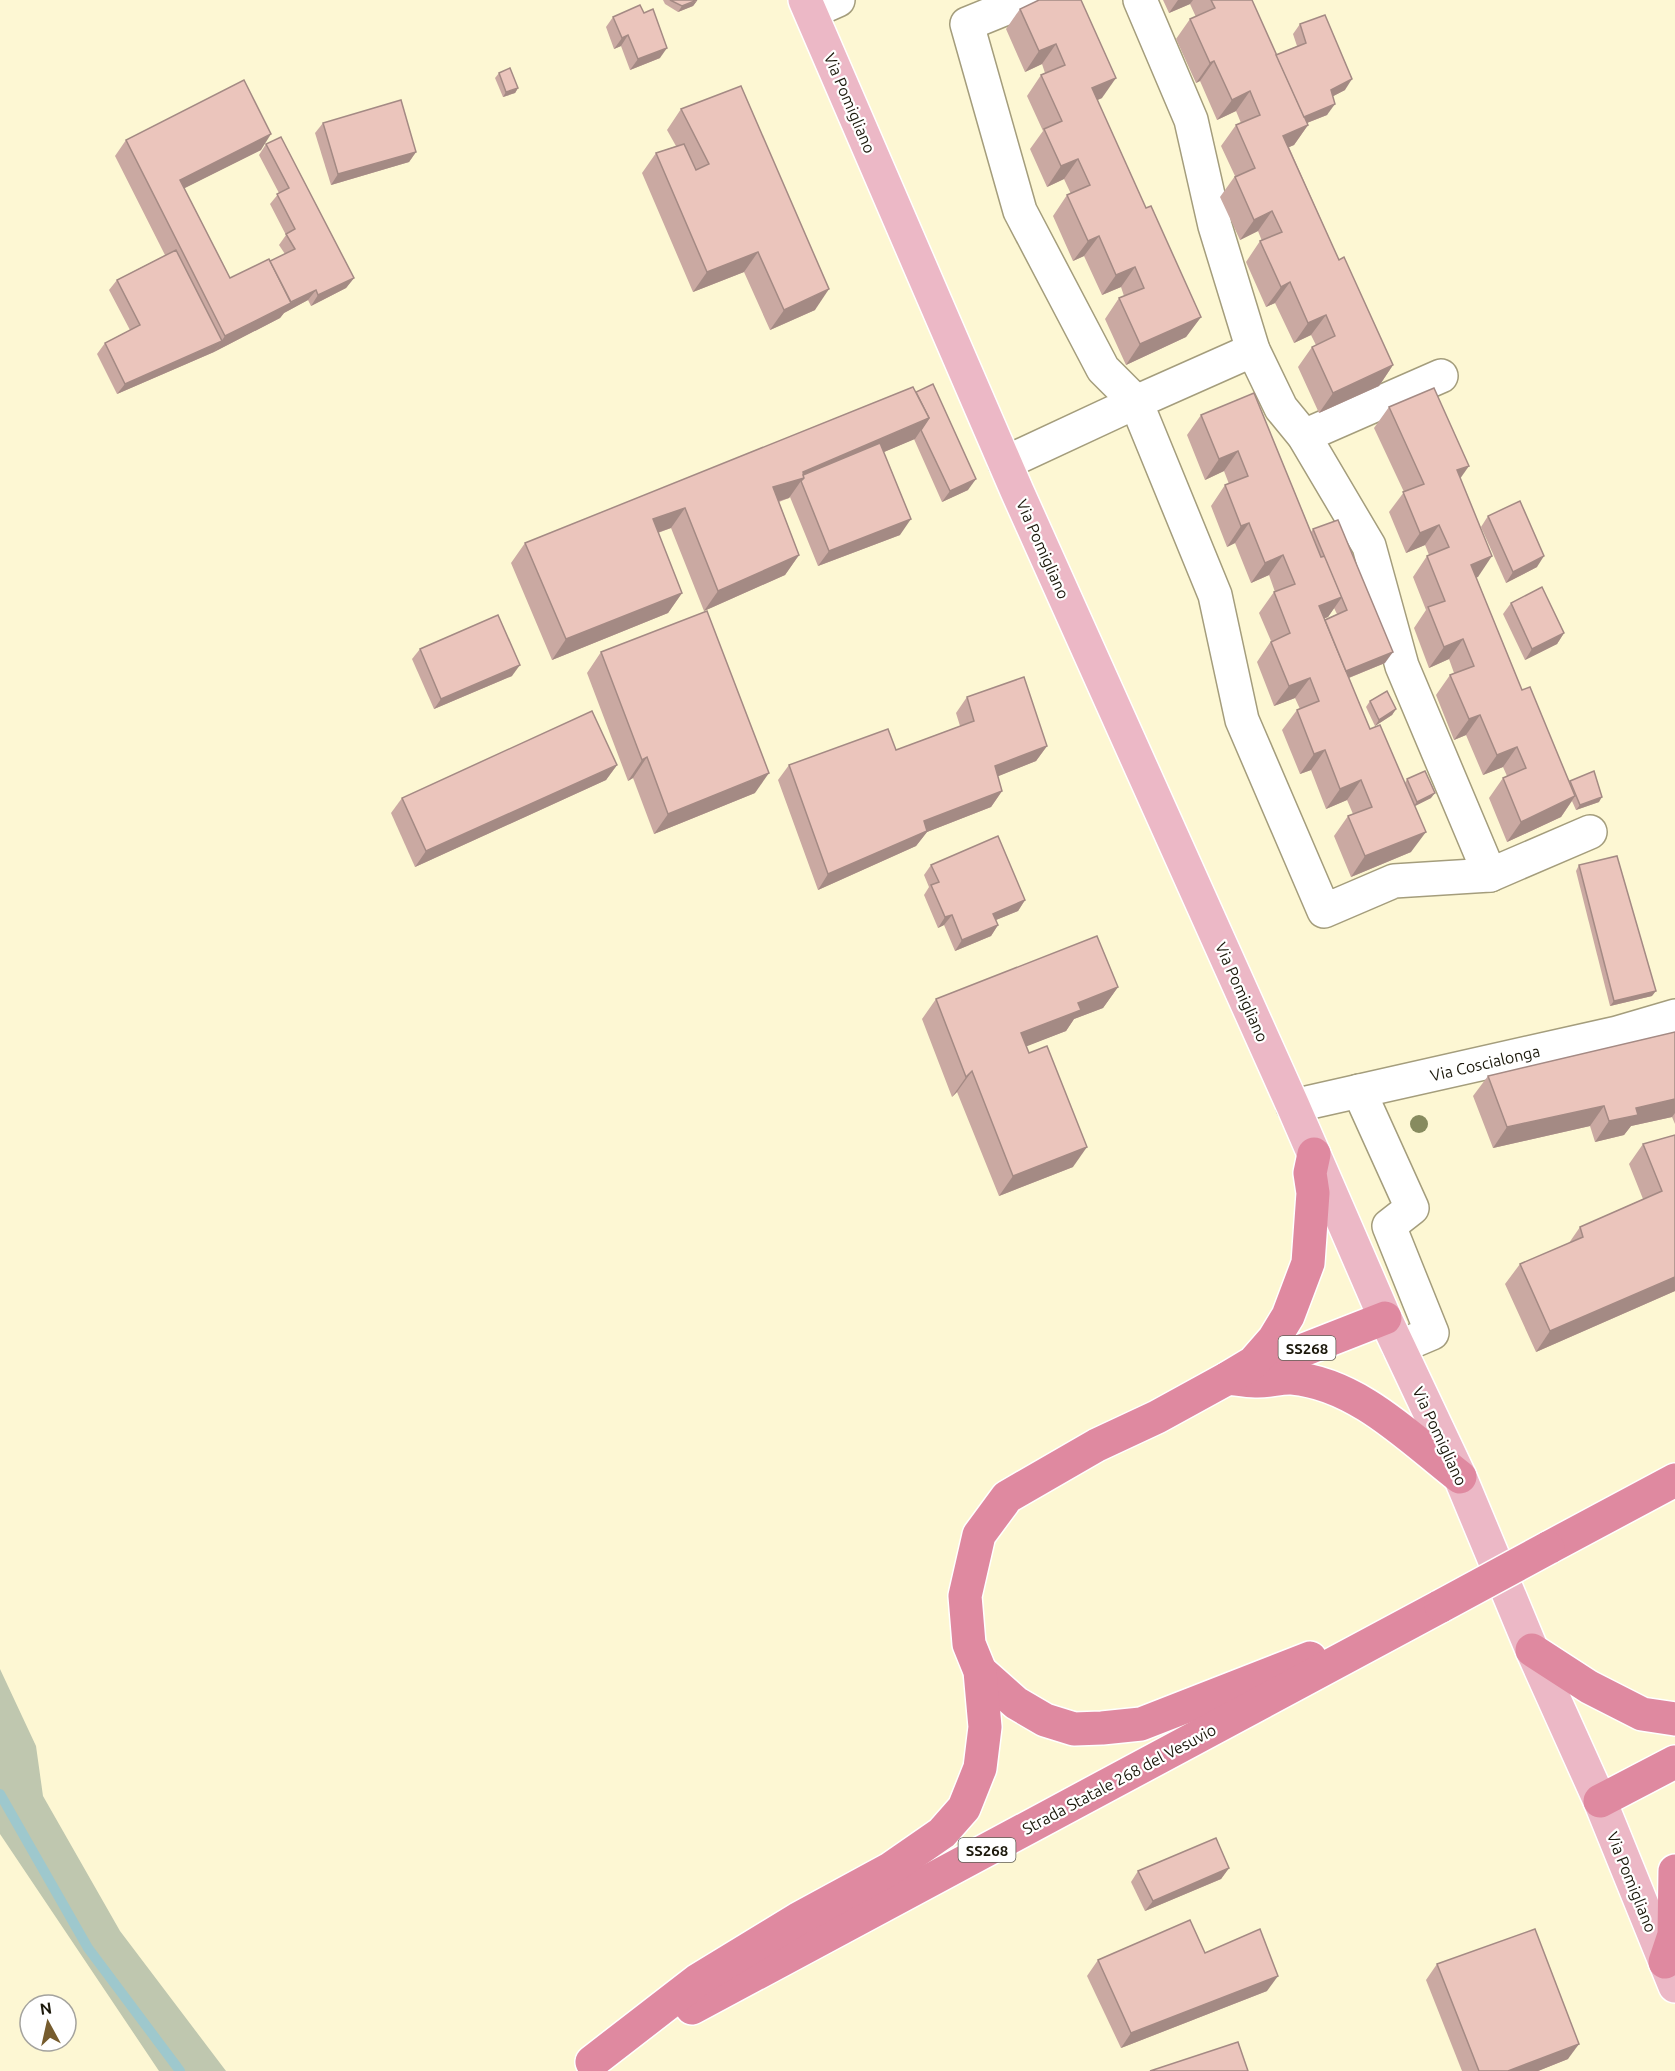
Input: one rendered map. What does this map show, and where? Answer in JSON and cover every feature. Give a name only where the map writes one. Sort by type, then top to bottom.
[{"type":"highway","points":[[1228,1378],[1253,1363],[1274,1338],[1292,1307],[1308,1263],[1313,1193],[1310,1173],[1314,1154]]},
{"type":"highway","name":"SS268","points":[[584,2066],[698,1980],[798,1919],[890,1869],[942,1833],[964,1808],[980,1768],[985,1727],[980,1671],[969,1644],[965,1596],[979,1535],[1007,1497],[1097,1444],[1157,1417],[1228,1378],[1385,1317]]},
{"type":"highway","points":[[1228,1378],[1255,1381],[1292,1378],[1317,1384],[1370,1406],[1460,1477]]},
{"type":"highway","name":"Strada Statale 268 del Vesuvio","points":[[584,2066],[1675,1480]]},
{"type":"highway","name":"SS268","points":[[980,1671],[1016,1703],[1045,1720],[1074,1729],[1102,1728],[1141,1724],[1287,1665],[1381,1637]]},
{"type":"highway","points":[[1532,1650],[1589,1688],[1642,1714],[1675,1719]]},
{"type":"highway","points":[[1600,1801],[1675,1762]]},
{"type":"highway","points":[[1670,1974],[1674,1935],[1675,1870]]},
{"type":"main road","name":"Via Pomigliano","points":[[818,4],[1005,463],[1385,1317],[1460,1477],[1532,1650],[1600,1801],[1670,1974]]},
{"type":"street","points":[[1026,0],[967,24],[1020,211],[1103,369],[1136,402],[1215,595],[1242,720],[1324,911],[1394,881],[1490,875],[1590,832]]},
{"type":"street","points":[[1140,0],[1191,120],[1215,226],[1252,350],[1281,408],[1304,436],[1369,546],[1402,666],[1490,875]]},
{"type":"street","points":[[1005,463],[1252,350]]},
{"type":"street","points":[[1304,436],[1441,376]]},
{"type":"street","name":"Via Coscialonga","points":[[1293,1106],[1617,1033],[1675,1016]]},
{"type":"street","points":[[1359,1091],[1412,1208],[1389,1226],[1432,1333],[1399,1347]]},
{"type":"green space","points":[[0,1669],[36,1746],[43,1796],[120,1931],[226,2071],[159,2071],[0,1834]]},
{"type":"building","points":[[670,0],[697,0],[682,6]]},
{"type":"building","points":[[1039,0],[1081,0],[1116,78],[1092,88],[1146,208],[1151,206],[1201,317],[1140,344],[1119,298],[1144,288],[1135,267],[1116,275],[1099,236],[1088,241],[1067,195],[1090,185],[1078,159],[1061,166],[1044,129],[1062,121],[1041,75],[1065,65],[1056,44],[1039,51],[1020,9]]},
{"type":"building","points":[[1211,0],[1252,0],[1308,125],[1283,136],[1339,260],[1344,257],[1393,365],[1333,393],[1312,347],[1335,336],[1326,315],[1308,323],[1290,282],[1281,287],[1260,241],[1282,232],[1272,211],[1254,220],[1235,177],[1255,168],[1236,125],[1260,115],[1250,91],[1232,100],[1214,61],[1210,63],[1190,19],[1215,8]]},
{"type":"building","points":[[640,5],[644,13],[653,9],[667,48],[638,59],[628,35],[622,38],[613,17]]},
{"type":"building","points":[[1325,15],[1352,79],[1331,90],[1335,104],[1304,117],[1276,55],[1306,43],[1300,24]]},
{"type":"building","points":[[510,68],[518,88],[506,92],[499,73]]},
{"type":"building","points":[[244,80],[271,134],[180,180],[230,278],[269,259],[291,303],[225,336],[126,140]]},
{"type":"building","points":[[741,86],[829,289],[784,310],[758,252],[707,272],[656,153],[684,144],[696,170],[709,164],[681,109]]},
{"type":"building","points":[[401,100],[416,152],[338,174],[323,123]]},
{"type":"building","points":[[281,137],[354,278],[318,295],[316,290],[291,302],[270,261],[295,249],[286,234],[295,229],[277,194],[289,188],[266,144]]},
{"type":"building","points":[[176,250],[222,341],[125,384],[105,343],[140,325],[117,280]]},
{"type":"building","points":[[933,384],[976,479],[950,491],[921,430],[929,418],[916,392]]},
{"type":"building","points":[[913,387],[929,418],[803,472],[804,478],[773,487],[799,555],[718,591],[685,508],[653,519],[682,593],[566,639],[525,543]]},
{"type":"building","points":[[1434,388],[1469,466],[1457,470],[1492,556],[1471,565],[1522,690],[1530,687],[1575,796],[1521,822],[1503,778],[1526,768],[1517,747],[1497,755],[1480,715],[1469,719],[1450,675],[1474,666],[1463,639],[1444,647],[1428,607],[1445,601],[1427,556],[1449,547],[1439,525],[1420,533],[1403,492],[1424,484],[1389,407]]},
{"type":"building","points":[[1254,393],[1321,557],[1325,556],[1342,597],[1319,606],[1370,729],[1380,725],[1426,832],[1365,856],[1348,816],[1372,807],[1361,780],[1340,789],[1325,750],[1314,754],[1297,710],[1319,701],[1310,678],[1289,686],[1271,642],[1290,633],[1274,592],[1295,584],[1283,555],[1265,563],[1249,523],[1241,526],[1225,485],[1248,476],[1238,451],[1219,459],[1201,415]]},
{"type":"building","points":[[880,443],[911,519],[829,551],[801,481],[804,478],[803,475]]},
{"type":"building","points":[[1520,501],[1544,556],[1513,572],[1488,516]]},
{"type":"building","points":[[1338,520],[1393,652],[1346,671],[1325,620],[1347,610],[1313,529]]},
{"type":"building","points":[[1542,587],[1564,633],[1532,649],[1511,603]]},
{"type":"building","points":[[707,611],[769,773],[668,814],[647,757],[642,760],[601,652]]},
{"type":"building","points":[[498,615],[520,665],[441,699],[420,649]]},
{"type":"building","points":[[1024,677],[1047,746],[995,766],[1002,791],[924,821],[927,831],[828,874],[789,765],[888,729],[896,750],[974,721],[967,697]]},
{"type":"building","points":[[1387,691],[1396,709],[1379,720],[1370,701]]},
{"type":"building","points":[[592,711],[617,765],[426,851],[402,798]]},
{"type":"building","points":[[1425,771],[1435,793],[1417,802],[1407,779]]},
{"type":"building","points":[[1594,771],[1602,797],[1580,805],[1570,781]]},
{"type":"building","points":[[998,836],[1025,900],[993,914],[998,925],[962,940],[952,915],[945,917],[931,885],[939,882],[931,865]]},
{"type":"building","points":[[1617,856],[1656,991],[1614,1001],[1579,865]]},
{"type":"building","points":[[1097,936],[1118,987],[1078,1003],[1081,1010],[1021,1033],[1029,1053],[1047,1046],[1087,1147],[1013,1176],[972,1071],[966,1077],[936,999]]},
{"type":"building","points":[[1675,1032],[1675,1099],[1636,1108],[1638,1115],[1609,1121],[1604,1106],[1507,1127],[1488,1076]]},
{"type":"building","points":[[1675,1135],[1675,1277],[1550,1331],[1520,1264],[1583,1237],[1580,1227],[1662,1191],[1643,1144]]},
{"type":"building","points":[[1216,1838],[1229,1868],[1153,1901],[1138,1871]]},
{"type":"building","points":[[1190,1920],[1205,1953],[1260,1929],[1278,1976],[1131,2033],[1098,1960]]},
{"type":"building","points":[[1535,1929],[1579,2044],[1508,2071],[1479,2071],[1437,1964]]},
{"type":"building","points":[[1238,2042],[1248,2071],[1150,2071]]},
{"type":"waterway","points":[[0,1794],[88,1948],[180,2071]]}]
